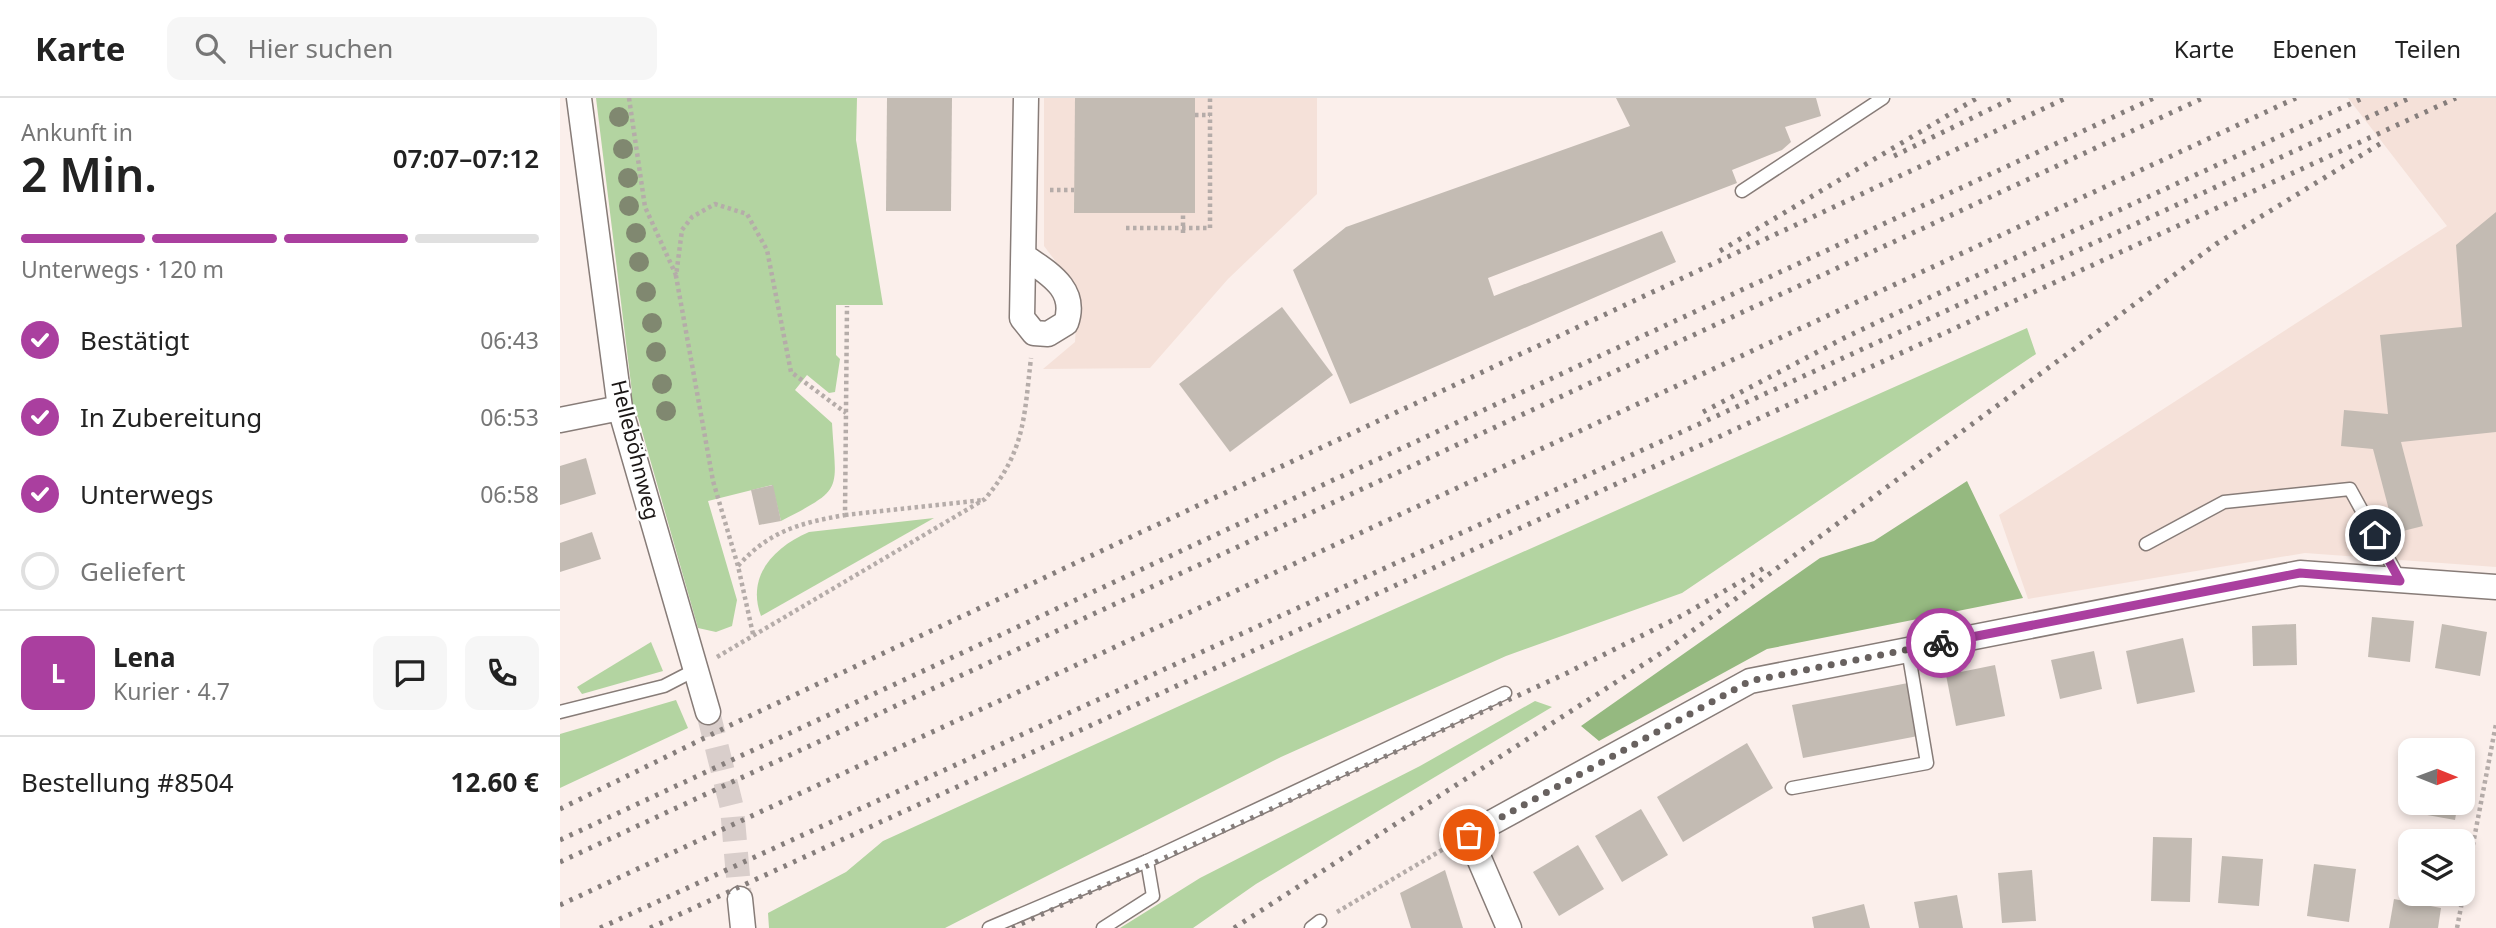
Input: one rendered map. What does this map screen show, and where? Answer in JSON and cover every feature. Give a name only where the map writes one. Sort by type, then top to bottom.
[{"type":"street","name":"Helleböhnweg","points":[[579,98],[620,408],[709,712]]},
{"type":"street","points":[[1024,256],[1063,286],[1069,302],[1066,323],[1048,334],[1034,332],[1023,318],[1026,98]]},
{"type":"street","points":[[560,421],[620,408]]},
{"type":"street","points":[[1509,928],[1469,835],[1750,681],[2300,573],[2496,587]]},
{"type":"street","points":[[740,900],[743,928]]},
{"type":"lane","points":[[1742,191],[1883,98]]},
{"type":"lane","points":[[2146,544],[2224,502],[2350,489],[2400,581]]},
{"type":"lane","points":[[1792,788],[1927,763],[1908,650]]},
{"type":"lane","points":[[560,712],[664,687],[695,670]]},
{"type":"lane","points":[[989,928],[1147,861],[1505,693]]},
{"type":"lane","points":[[1103,928],[1153,896],[1147,861]]},
{"type":"path","points":[[629,98],[645,207],[676,276],[713,481],[738,566],[753,634]]},
{"type":"path","points":[[1126,228],[1183,231],[1210,228],[1210,98]]},
{"type":"path","points":[[1195,115],[1210,115]]},
{"type":"path","points":[[1052,190],[1074,190]]},
{"type":"path","points":[[676,276],[682,229],[692,217],[715,204],[747,214],[767,250],[792,372],[846,413]]},
{"type":"path","points":[[1183,212],[1183,231]]},
{"type":"path","points":[[845,515],[847,306]]},
{"type":"path","points":[[695,670],[985,499],[1006,474],[1022,435],[1034,332]]},
{"type":"path","points":[[738,566],[758,544],[807,522],[985,499]]},
{"type":"path","points":[[2457,928],[2496,724]]},
{"type":"path","points":[[1316,925],[1469,835]]},
{"type":"shaded area","points":[[1044,98],[1317,98],[1317,194],[1228,279],[1150,368],[1043,369],[1075,342],[1078,291],[1044,246]]},
{"type":"shaded area","points":[[2348,98],[2496,98],[2496,567],[2305,553],[2028,599],[1999,515],[2447,226]]},
{"type":"green space","points":[[596,98],[857,98],[856,140],[883,305],[836,305],[836,355],[840,359],[835,392],[829,393],[807,375],[795,390],[832,423],[834,476],[832,486],[826,494],[781,521],[772,485],[708,501],[737,600],[732,626],[716,632],[698,628],[638,417],[630,410],[628,401],[632,392]]},
{"type":"green space","points":[[2027,328],[2036,354],[1682,593],[1506,656],[1281,757],[945,928],[769,928],[768,913],[846,872],[883,841],[1300,651]]},
{"type":"green space","points":[[1967,481],[2023,598],[1767,649],[1599,741],[1581,726],[1820,558],[1874,541]]},
{"type":"green space","points":[[934,518],[761,616],[757,602],[760,576],[774,555],[796,538],[809,532]]},
{"type":"green space","points":[[651,642],[663,671],[582,694],[577,687]]},
{"type":"green space","points":[[676,700],[688,728],[560,788],[560,734]]},
{"type":"green space","points":[[1535,701],[1552,707],[1256,884],[1193,928],[1120,928],[1200,878],[1420,766]]},
{"type":"building","points":[[887,98],[952,98],[951,211],[886,211]]},
{"type":"building","points":[[1075,98],[1195,98],[1195,213],[1074,213]]},
{"type":"building","points":[[1616,98],[1816,98],[1821,116],[1785,127],[1791,142],[1782,150],[1732,170],[1737,183],[1488,278],[1494,296],[1662,231],[1676,262],[1350,404],[1293,270],[1346,227],[1630,126]]},
{"type":"building","points":[[2496,212],[2496,432],[2401,442],[2423,526],[2395,533],[2373,449],[2341,446],[2344,410],[2388,414],[2380,335],[2462,327],[2456,245]]},
{"type":"building","points":[[1282,307],[1333,375],[1230,452],[1179,384]]},
{"type":"building","points":[[586,458],[596,494],[560,505],[560,466]]},
{"type":"building","points":[[773,485],[781,521],[759,525],[751,490]]},
{"type":"building","points":[[592,532],[601,559],[560,572],[560,543]]},
{"type":"building","points":[[2372,617],[2414,621],[2410,662],[2368,657]]},
{"type":"building","points":[[2296,624],[2297,665],[2253,666],[2252,626]]},
{"type":"building","points":[[2442,624],[2487,632],[2480,676],[2435,668]]},
{"type":"building","points":[[2183,638],[2195,692],[2137,704],[2126,651]]},
{"type":"building","points":[[2094,651],[2102,689],[2060,699],[2051,660]]},
{"type":"building","points":[[1995,665],[2005,716],[1956,726],[1946,675]]},
{"type":"building","points":[[1908,683],[1918,736],[1803,758],[1792,705]]},
{"type":"building","points":[[1747,743],[1773,788],[1683,842],[1657,797]]},
{"type":"building","points":[[1641,809],[1668,855],[1622,882],[1595,836]]},
{"type":"building","points":[[2433,816],[2456,816],[2455,820]]},
{"type":"building","points":[[2153,837],[2192,838],[2190,902],[2151,901]]},
{"type":"building","points":[[1578,845],[1604,889],[1559,916],[1533,872]]},
{"type":"building","points":[[2222,856],[2263,859],[2259,906],[2218,903]]},
{"type":"building","points":[[2314,864],[2356,869],[2349,922],[2307,916]]},
{"type":"building","points":[[1445,870],[1463,928],[1411,928],[1400,893]]},
{"type":"building","points":[[2032,870],[2036,921],[2002,923],[1998,873]]},
{"type":"building","points":[[1957,895],[1963,928],[1919,928],[1914,902]]},
{"type":"building","points":[[2394,899],[2398,900],[2398,906],[2441,908],[2438,928],[2389,928]]},
{"type":"building","points":[[1864,904],[1870,928],[1814,928],[1812,917]]},
{"type":"tunnel","points":[[708,712],[732,808],[740,899]]},
{"type":"railway","points":[[1720,251],[1977,98]]},
{"type":"railway","points":[[1894,156],[2013,98]]},
{"type":"railway","points":[[560,809],[739,721],[2066,98]]},
{"type":"railway","points":[[560,840],[2154,98]]},
{"type":"railway","points":[[560,862],[2203,98]]},
{"type":"railway","points":[[560,905],[2296,98]]},
{"type":"railway","points":[[1703,412],[1844,338],[2363,98]]},
{"type":"railway","points":[[600,928],[2410,98]]},
{"type":"railway","points":[[650,928],[2456,98]]},
{"type":"railway","points":[[1234,928],[1669,648],[2216,244],[2383,142]]},
{"type":"railway","points":[[1012,928],[1567,673],[1683,615],[1766,567]]},
{"type":"way so far","points":[[1469,835],[1750,681],[1941,643]]},
{"type":"route","points":[[1941,643],[2300,573],[2400,581],[2375,535]]}]
